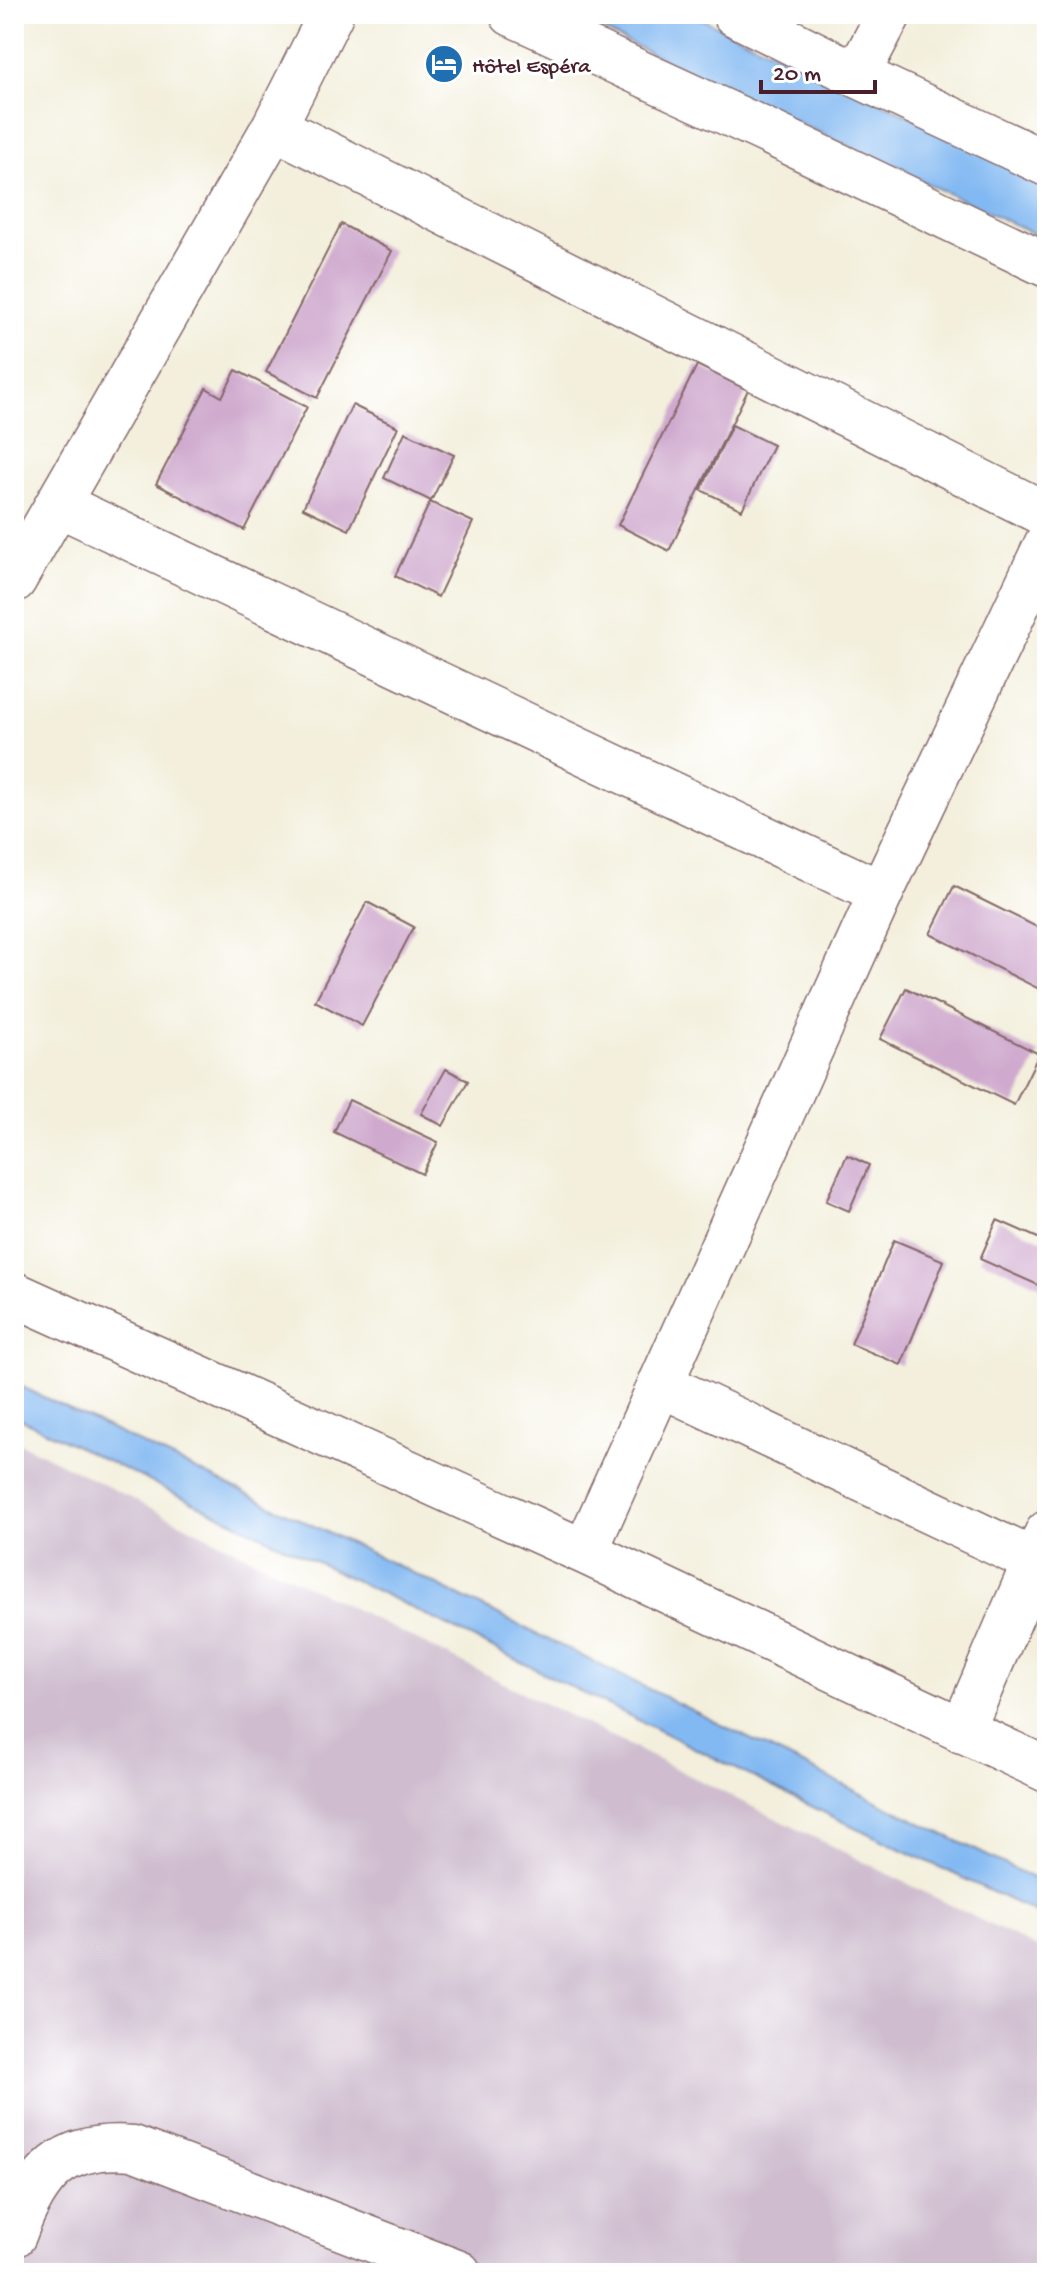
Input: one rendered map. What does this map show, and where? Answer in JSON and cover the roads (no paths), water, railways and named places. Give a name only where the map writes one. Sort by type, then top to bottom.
[{"type":"street","points":[[14,580],[274,127],[331,14]]},
{"type":"street","points":[[512,14],[1047,265]]},
{"type":"street","points":[[735,14],[1047,164]]},
{"type":"street","points":[[857,75],[889,14]]},
{"type":"street","points":[[274,127],[1047,515]]},
{"type":"street","points":[[58,504],[881,893]]},
{"type":"street","points":[[585,1552],[881,893],[1047,543]]},
{"type":"street","points":[[14,1294],[585,1552],[1047,1770]]},
{"type":"street","points":[[660,1384],[1043,1554],[962,1731]]},
{"type":"street","points":[[14,2235],[26,2202],[40,2180],[58,2162],[81,2151],[107,2146],[133,2148],[459,2273]]},
{"type":"water","points":[[568,14],[691,14],[862,93],[1047,182],[1047,240]]},
{"type":"water","points":[[14,1383],[417,1575],[1047,1885],[1047,1918],[821,1811],[404,1604],[14,1416]]},
{"type":"place","name":"Hôtel Espéra","points":[[444,64]]}]
